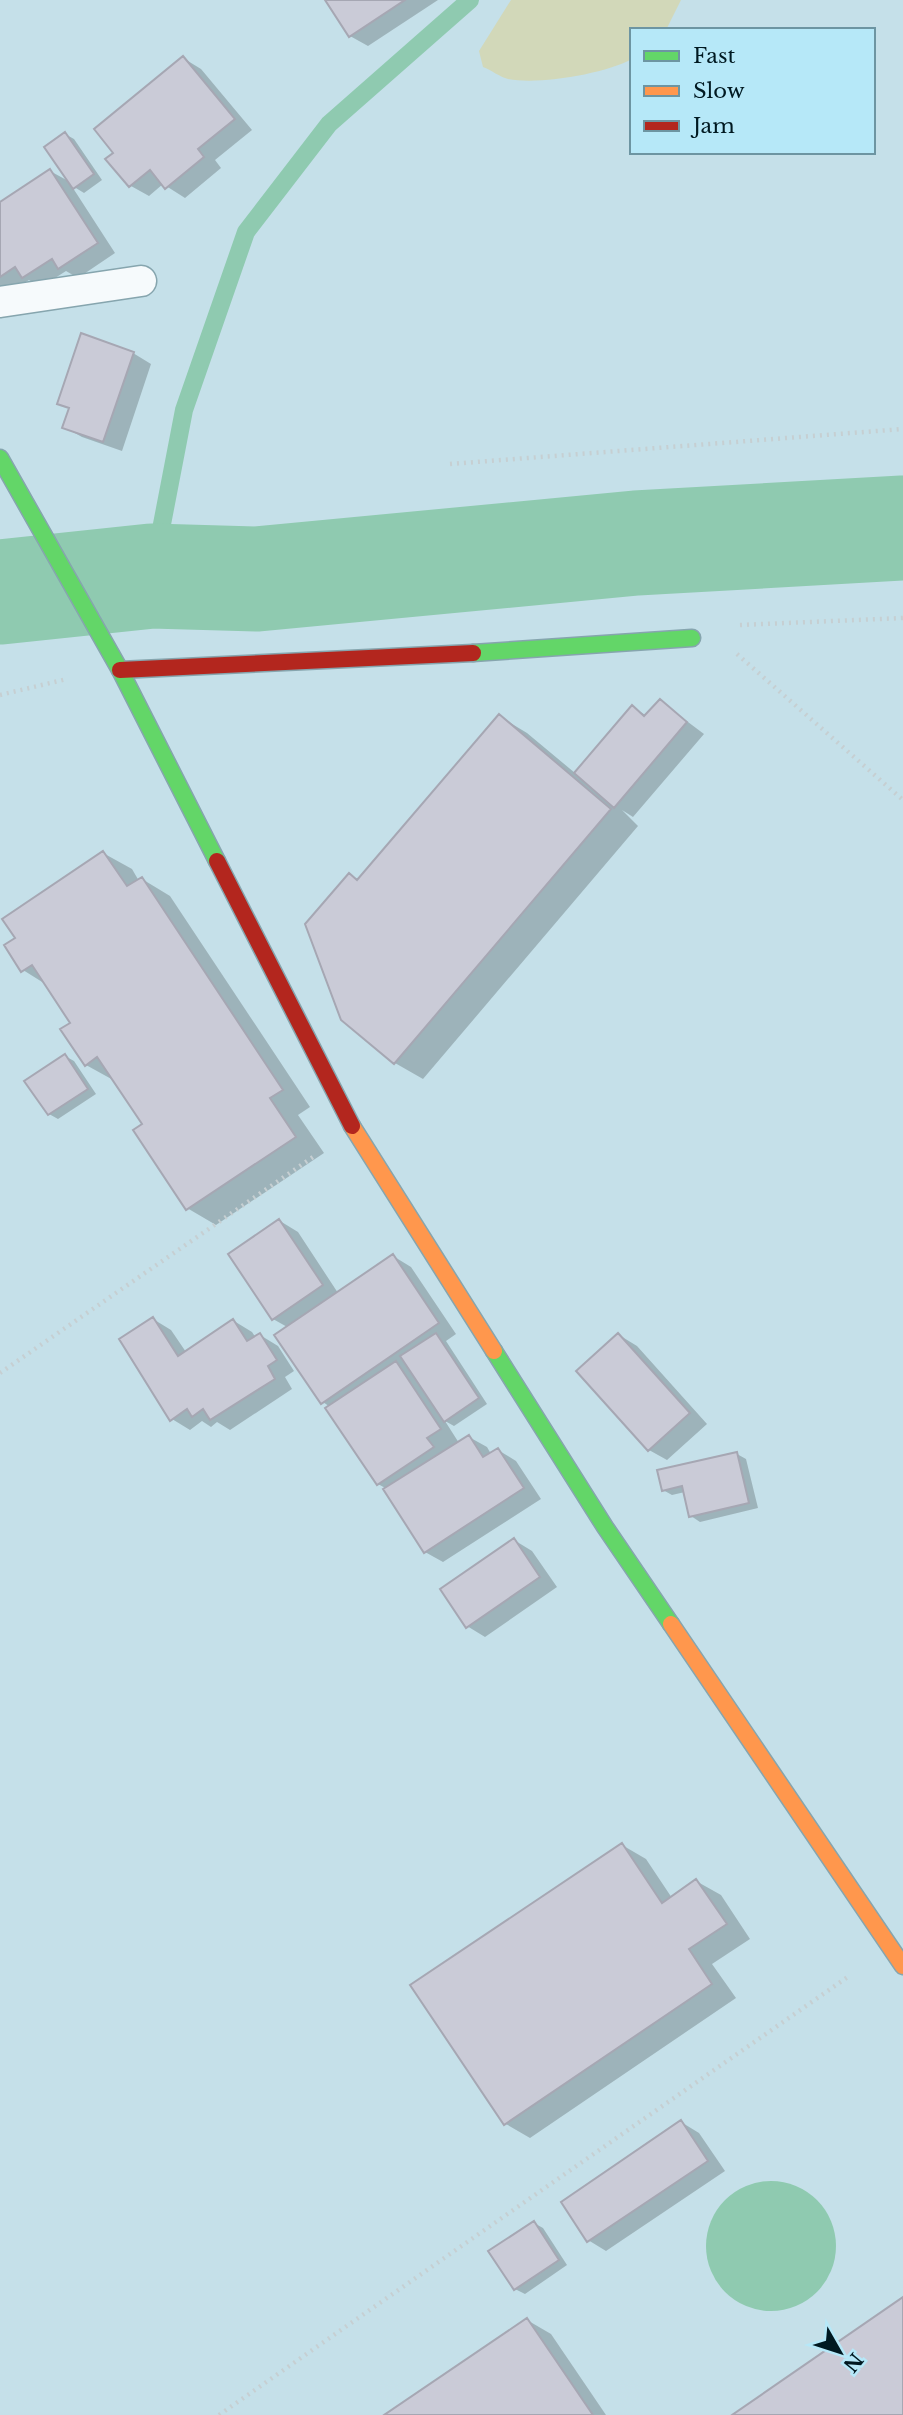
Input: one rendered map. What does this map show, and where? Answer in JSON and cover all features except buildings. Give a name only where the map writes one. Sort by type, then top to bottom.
[{"type":"street","points":[[0,458],[120,670],[354,1129],[605,1527],[903,1966]]},
{"type":"street","points":[[120,670],[560,649],[692,638]]},
{"type":"lane","points":[[0,302],[141,281]]},
{"type":"path","points":[[450,464],[903,429]]},
{"type":"path","points":[[692,638],[737,625],[903,618]]},
{"type":"path","points":[[692,638],[725,643],[903,800]]},
{"type":"path","points":[[0,695],[77,676],[120,670]]},
{"type":"path","points":[[0,1373],[354,1129]]},
{"type":"path","points":[[219,2415],[890,1947]]},
{"type":"shaded area","points":[[511,0],[681,0],[667,28],[630,28],[630,60],[589,74],[537,81],[508,79],[483,67],[479,51]]},
{"type":"shaded area","points":[[771,2181],[796,2186],[817,2200],[831,2221],[836,2246],[831,2271],[817,2292],[796,2306],[771,2311],[746,2306],[725,2292],[711,2271],[706,2246],[711,2221],[725,2200],[746,2186]]},
{"type":"waterway","points":[[152,576],[184,410],[246,232],[329,124],[470,0]]},
{"type":"waterway","points":[[0,592],[152,576],[257,579],[636,543],[903,528]]},
{"type":"traffic: fast","points":[[0,458],[120,670],[217,861]]},
{"type":"traffic: fast","points":[[473,653],[692,638]]},
{"type":"traffic: fast","points":[[494,1351],[605,1527],[671,1624]]},
{"type":"traffic: slow","points":[[352,1126],[494,1351]]},
{"type":"traffic: slow","points":[[671,1624],[903,1966]]},
{"type":"traffic: jam","points":[[120,670],[473,653]]},
{"type":"traffic: jam","points":[[217,861],[352,1126]]}]
